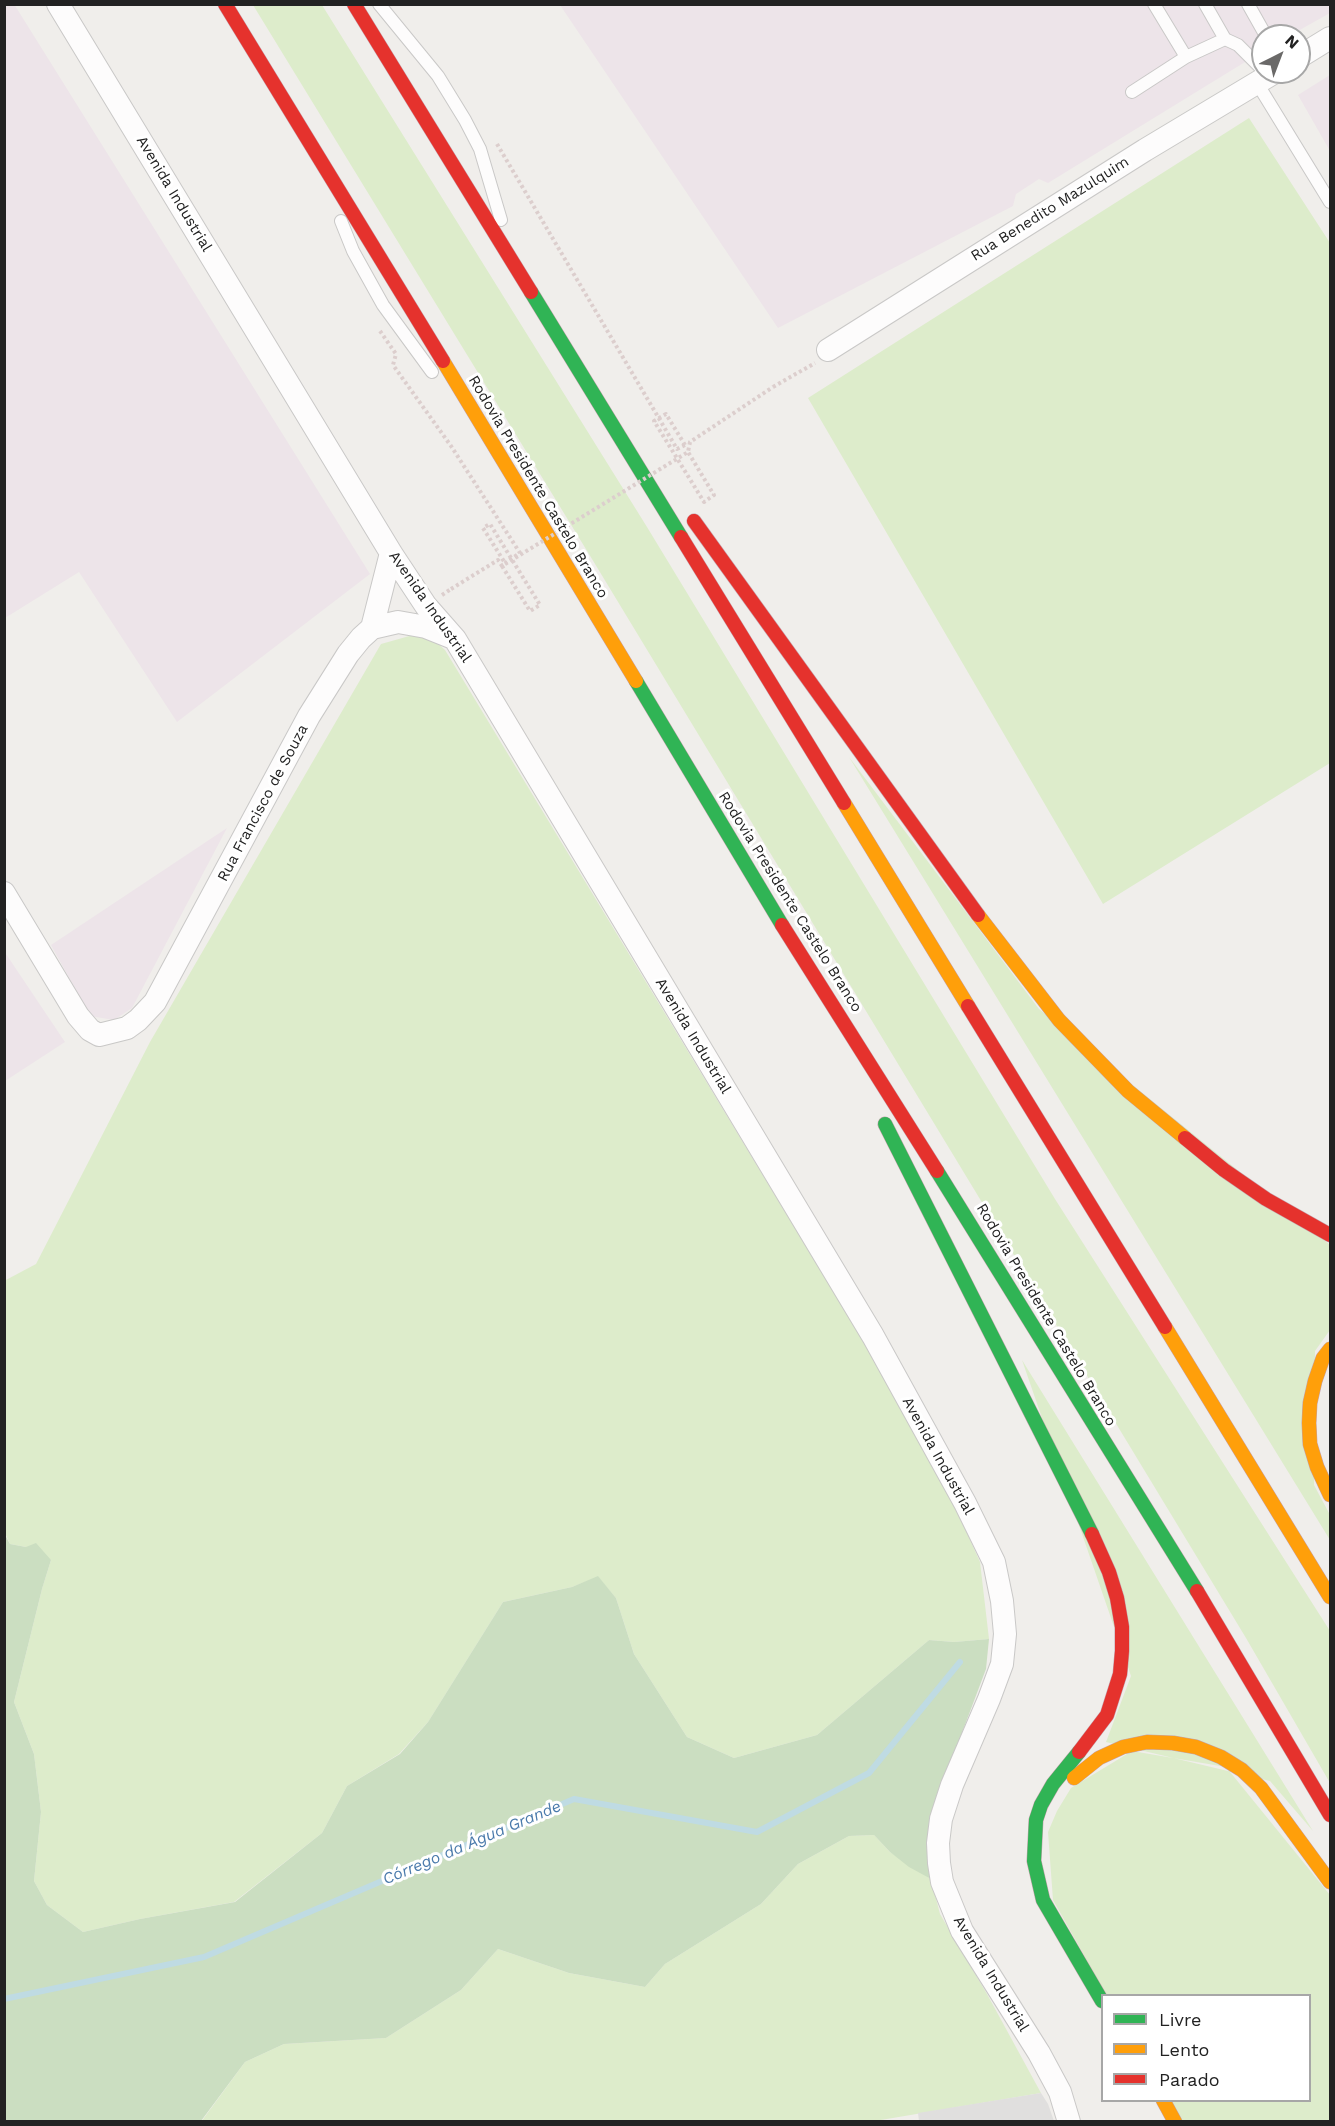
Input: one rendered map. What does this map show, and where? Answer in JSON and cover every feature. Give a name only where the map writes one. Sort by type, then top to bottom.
[{"type":"highway","name":"Rodovia Presidente Castelo Branco","points":[[225,4],[783,926],[1182,1566],[1330,1815]]},
{"type":"highway","points":[[354,4],[1330,1597]]},
{"type":"highway","points":[[570,356],[656,471]]},
{"type":"highway","points":[[685,509],[981,920],[1059,1020],[1128,1091],[1224,1170],[1266,1199],[1330,1235]]},
{"type":"highway","points":[[783,926],[858,1072]]},
{"type":"highway","points":[[880,1114],[1093,1536],[1109,1572],[1117,1598],[1122,1627],[1122,1651],[1120,1674],[1115,1691],[1107,1715],[1094,1736],[1053,1784],[1041,1805],[1036,1820],[1034,1862],[1043,1900],[1101,1999]]},
{"type":"highway","points":[[1330,1349],[1323,1358],[1315,1381],[1310,1403],[1309,1423],[1310,1444],[1317,1467],[1330,1495]]},
{"type":"highway","points":[[1035,1840],[1060,1792],[1079,1773],[1099,1758],[1123,1747],[1147,1742],[1173,1743],[1196,1747],[1221,1757],[1248,1776],[1261,1788],[1330,1882]]},
{"type":"highway","points":[[1156,2104],[1175,2121]]},
{"type":"street","name":"Avenida Industrial","points":[[58,4],[391,553],[426,606],[455,639],[873,1336],[965,1503],[993,1562],[1002,1601],[1005,1634],[1002,1664],[952,1785],[941,1819],[938,1844],[942,1882],[962,1931],[1039,2053],[1060,2091],[1069,2121]]},
{"type":"street","points":[[1311,50],[1330,38]]},
{"type":"street","name":"Rua Benedito Mazulquim","points":[[828,350],[1251,83]]},
{"type":"street","points":[[391,553],[372,628],[398,622],[410,623],[455,639]]},
{"type":"street","name":"Rua Francisco de Souza","points":[[4,893],[78,1016],[90,1030],[99,1035],[127,1028],[155,1002],[309,716],[348,654],[372,628]]},
{"type":"lane","points":[[379,4],[438,76],[480,149],[512,262]]},
{"type":"lane","points":[[1154,4],[1186,57]]},
{"type":"lane","points":[[1205,4],[1225,39],[1238,45],[1251,58]]},
{"type":"lane","points":[[1248,4],[1259,24]]},
{"type":"lane","points":[[1132,92],[1186,57],[1225,39]]},
{"type":"lane","points":[[1271,84],[1330,202]]},
{"type":"lane","points":[[316,152],[353,251],[383,305],[441,383],[500,455]]},
{"type":"path","points":[[492,137],[677,449],[685,445],[666,414],[654,421],[704,502],[714,495],[688,452],[690,442],[773,387],[812,366],[828,350]]},
{"type":"path","points":[[383,305],[369,315],[396,354],[393,365],[451,446],[520,553],[504,565]]},
{"type":"path","points":[[504,565],[688,452]]},
{"type":"path","points":[[451,589],[498,560],[504,565],[530,611],[540,605],[490,524],[483,528],[504,565]]},
{"type":"shaded area","points":[[14,4],[370,574],[177,722],[79,572],[5,618],[4,5]]},
{"type":"shaded area","points":[[1330,4],[1330,13],[1310,24],[1251,24],[1251,58],[1048,183],[1039,179],[1016,194],[1013,206],[778,328],[560,5]]},
{"type":"shaded area","points":[[1330,75],[1330,151],[1298,95]]},
{"type":"shaded area","points":[[227,828],[132,1008],[114,1020],[90,1016],[51,945]]},
{"type":"shaded area","points":[[4,951],[65,1042],[5,1081],[4,1081]]},
{"type":"shaded area","points":[[1041,2093],[1054,2121],[919,2121],[918,2113]]},
{"type":"green space","points":[[253,5],[322,5],[647,527],[1055,1199],[1330,1631],[1330,1783],[1246,1638],[592,559]]},
{"type":"green space","points":[[1249,118],[1330,243],[1330,763],[1103,904],[808,398]]},
{"type":"green space","points":[[413,635],[433,639],[445,650],[862,1339],[955,1506],[980,1562],[989,1639],[954,1642],[929,1640],[817,1735],[734,1758],[687,1737],[634,1654],[616,1598],[598,1577],[572,1587],[503,1602],[428,1722],[399,1754],[347,1786],[322,1833],[234,1902],[83,1932],[47,1905],[34,1881],[41,1812],[34,1754],[14,1702],[51,1560],[26,1547],[10,1544],[5,1533],[4,1281],[36,1264],[150,1042],[381,644]]},
{"type":"green space","points":[[849,757],[1039,1009],[1330,1245],[1330,1330],[1315,1351],[1314,1485],[1330,1515],[1330,1540]]},
{"type":"green space","points":[[1022,1360],[1313,1831],[1270,1781],[1106,1742],[1131,1676]]},
{"type":"green space","points":[[4,1533],[10,1544],[26,1547],[36,1543],[51,1560],[14,1702],[34,1754],[41,1812],[34,1881],[47,1905],[83,1932],[235,1902],[322,1833],[347,1786],[400,1754],[428,1722],[503,1602],[572,1587],[598,1576],[616,1598],[634,1654],[687,1737],[734,1758],[817,1735],[929,1640],[954,1642],[989,1639],[986,1669],[937,1799],[927,1860],[931,1879],[909,1867],[874,1835],[849,1836],[798,1864],[761,1904],[665,1964],[645,1987],[569,1973],[498,1949],[461,1990],[386,2038],[284,2044],[245,2062],[201,2121],[5,2121]]},
{"type":"green space","points":[[1132,1751],[1226,1767],[1330,1895],[1330,2121],[1180,2121],[1169,2102],[1311,2102],[1311,1994],[1106,1994],[1053,1900],[1048,1832],[1071,1788]]},
{"type":"green space","points":[[874,1835],[890,1852],[931,1879],[940,1914],[1041,2093],[869,2122],[201,2122],[245,2062],[284,2044],[386,2038],[461,1990],[498,1949],[569,1973],[645,1987],[665,1964],[761,1904],[798,1864],[849,1836]]},
{"type":"waterway","name":"Córrego da Água Grande","points":[[4,1999],[204,1957],[574,1799],[757,1832],[869,1773],[960,1662]]},
{"type":"traffic: fast","points":[[531,292],[681,537]]},
{"type":"traffic: fast","points":[[636,681],[782,925]]},
{"type":"traffic: fast","points":[[885,1124],[1092,1534]]},
{"type":"traffic: fast","points":[[937,1171],[1197,1591]]},
{"type":"traffic: fast","points":[[1079,1752],[1053,1784],[1041,1805],[1036,1820],[1034,1861],[1043,1900],[1101,1999]]},
{"type":"traffic: slow","points":[[443,361],[636,681]]},
{"type":"traffic: slow","points":[[844,803],[968,1006]]},
{"type":"traffic: slow","points":[[978,915],[1059,1020],[1128,1091],[1185,1138]]},
{"type":"traffic: slow","points":[[1165,1327],[1330,1597]]},
{"type":"traffic: slow","points":[[1330,1349],[1323,1358],[1315,1381],[1310,1403],[1309,1423],[1310,1444],[1317,1467],[1330,1495]]},
{"type":"traffic: slow","points":[[1074,1778],[1099,1758],[1123,1747],[1147,1742],[1196,1747],[1221,1757],[1242,1770],[1261,1788],[1330,1882]]},
{"type":"traffic: slow","points":[[1164,2102],[1175,2122]]},
{"type":"traffic: jam","points":[[225,4],[443,361]]},
{"type":"traffic: jam","points":[[354,4],[531,292]]},
{"type":"traffic: jam","points":[[694,521],[978,915]]},
{"type":"traffic: jam","points":[[681,537],[844,803]]},
{"type":"traffic: jam","points":[[782,925],[937,1171]]},
{"type":"traffic: jam","points":[[968,1006],[1165,1327]]},
{"type":"traffic: jam","points":[[1185,1138],[1224,1170],[1266,1199],[1330,1235]]},
{"type":"traffic: jam","points":[[1079,1752],[1107,1715],[1120,1674],[1122,1651],[1122,1627],[1117,1598],[1109,1572],[1092,1534]]},
{"type":"traffic: jam","points":[[1197,1591],[1330,1815]]}]
